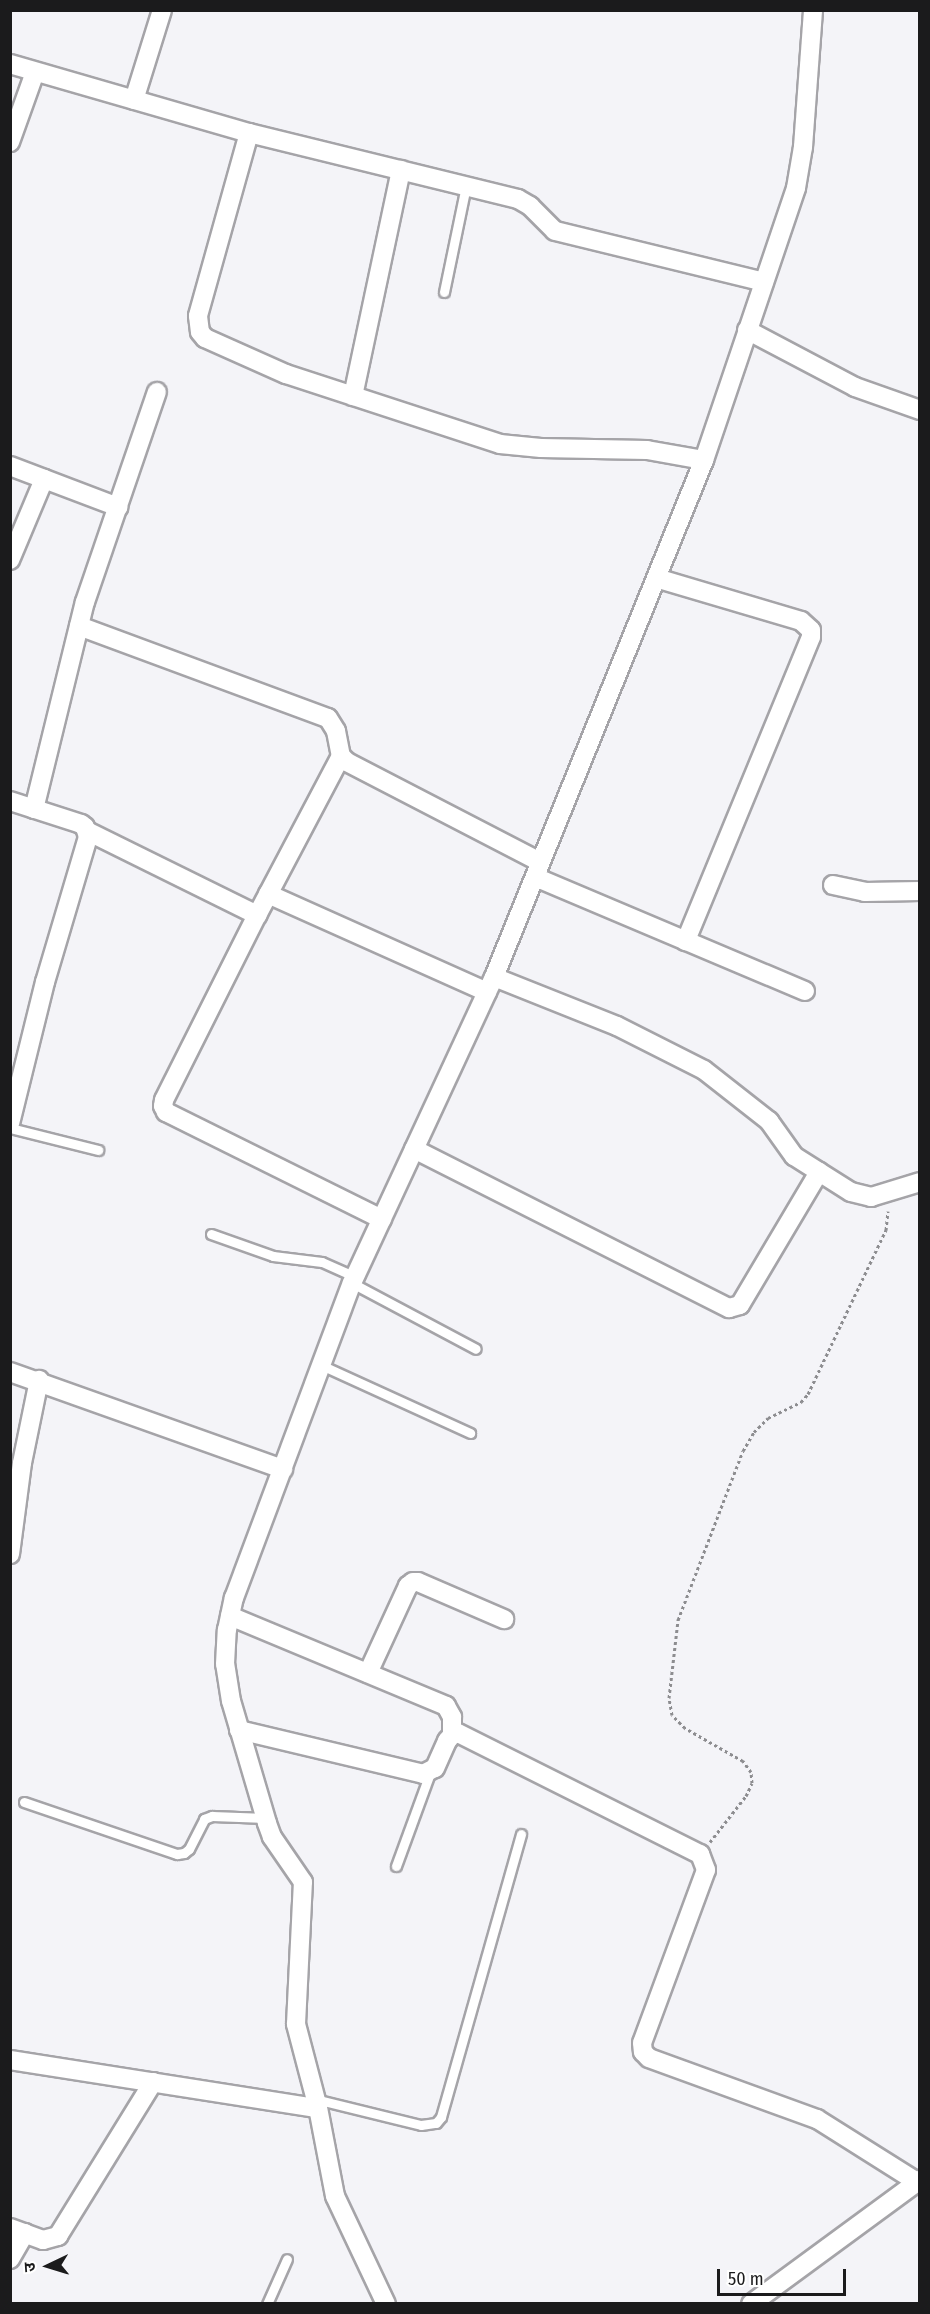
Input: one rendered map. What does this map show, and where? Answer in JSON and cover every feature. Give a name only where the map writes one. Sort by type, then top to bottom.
[{"type":"street","points":[[134,100],[162,10]]},
{"type":"street","points":[[386,2304],[335,2196],[317,2103],[296,2024],[303,1882],[272,1837],[231,1701],[225,1664],[230,1616],[234,1598],[354,1280],[490,984],[704,460],[801,165],[813,10]]},
{"type":"street","points":[[10,64],[249,133],[518,199],[530,206],[555,231],[764,282]]},
{"type":"street","points":[[10,142],[35,72]]},
{"type":"street","points":[[249,133],[198,316],[200,332],[205,338],[269,368],[500,444],[520,448],[647,450],[704,460]]},
{"type":"street","points":[[353,396],[401,170]]},
{"type":"street","points":[[747,330],[855,387],[920,410]]},
{"type":"street","points":[[34,809],[79,626],[157,392]]},
{"type":"street","points":[[10,466],[118,507]]},
{"type":"street","points":[[10,560],[44,479]]},
{"type":"street","points":[[656,578],[801,621],[811,630],[811,637],[686,941]]},
{"type":"street","points":[[79,626],[328,718],[336,731],[341,756],[348,762],[538,869],[686,941],[805,991]]},
{"type":"street","points":[[341,756],[257,915],[163,1106],[166,1112],[382,1219]]},
{"type":"street","points":[[10,801],[81,824],[87,831],[257,915]]},
{"type":"street","points":[[10,1123],[45,982],[87,831]]},
{"type":"street","points":[[833,885],[865,892],[920,891]]},
{"type":"street","points":[[268,894],[490,984],[617,1026],[704,1070],[769,1121],[794,1156],[860,1196],[882,1195],[920,1182]]},
{"type":"street","points":[[414,1149],[729,1308],[740,1305],[819,1172]]},
{"type":"street","points":[[10,1372],[39,1380],[283,1469]]},
{"type":"street","points":[[10,1554],[22,1462],[39,1380]]},
{"type":"street","points":[[368,1673],[408,1586],[413,1582],[418,1582],[504,1619]]},
{"type":"street","points":[[230,1616],[446,1706],[452,1717],[452,1735],[435,1768],[423,1774],[239,1730]]},
{"type":"street","points":[[452,1735],[458,1734],[469,1739],[700,1854],[706,1870],[642,2043],[643,2052],[649,2058],[818,2119],[916,2185],[751,2304]]},
{"type":"street","points":[[10,2060],[153,2082],[317,2103]]},
{"type":"street","points":[[10,2259],[18,2230],[44,2240],[58,2236],[153,2082]]},
{"type":"lane","points":[[444,292],[466,186]]},
{"type":"lane","points":[[10,1128],[98,1150]]},
{"type":"lane","points":[[211,1234],[273,1257],[322,1262],[476,1349]]},
{"type":"lane","points":[[321,1365],[470,1433]]},
{"type":"lane","points":[[396,1866],[430,1772]]},
{"type":"lane","points":[[24,1802],[177,1854],[189,1849],[204,1819],[212,1815],[266,1818]]},
{"type":"lane","points":[[317,2103],[421,2124],[436,2124],[441,2117],[521,1834]]},
{"type":"lane","points":[[267,2304],[287,2259]]},
{"type":"path","points":[[700,1854],[747,1796],[752,1784],[751,1772],[743,1761],[685,1728],[672,1715],[669,1698],[678,1620],[742,1451],[768,1418],[801,1402],[813,1384],[886,1230],[888,1211],[882,1195]]}]
